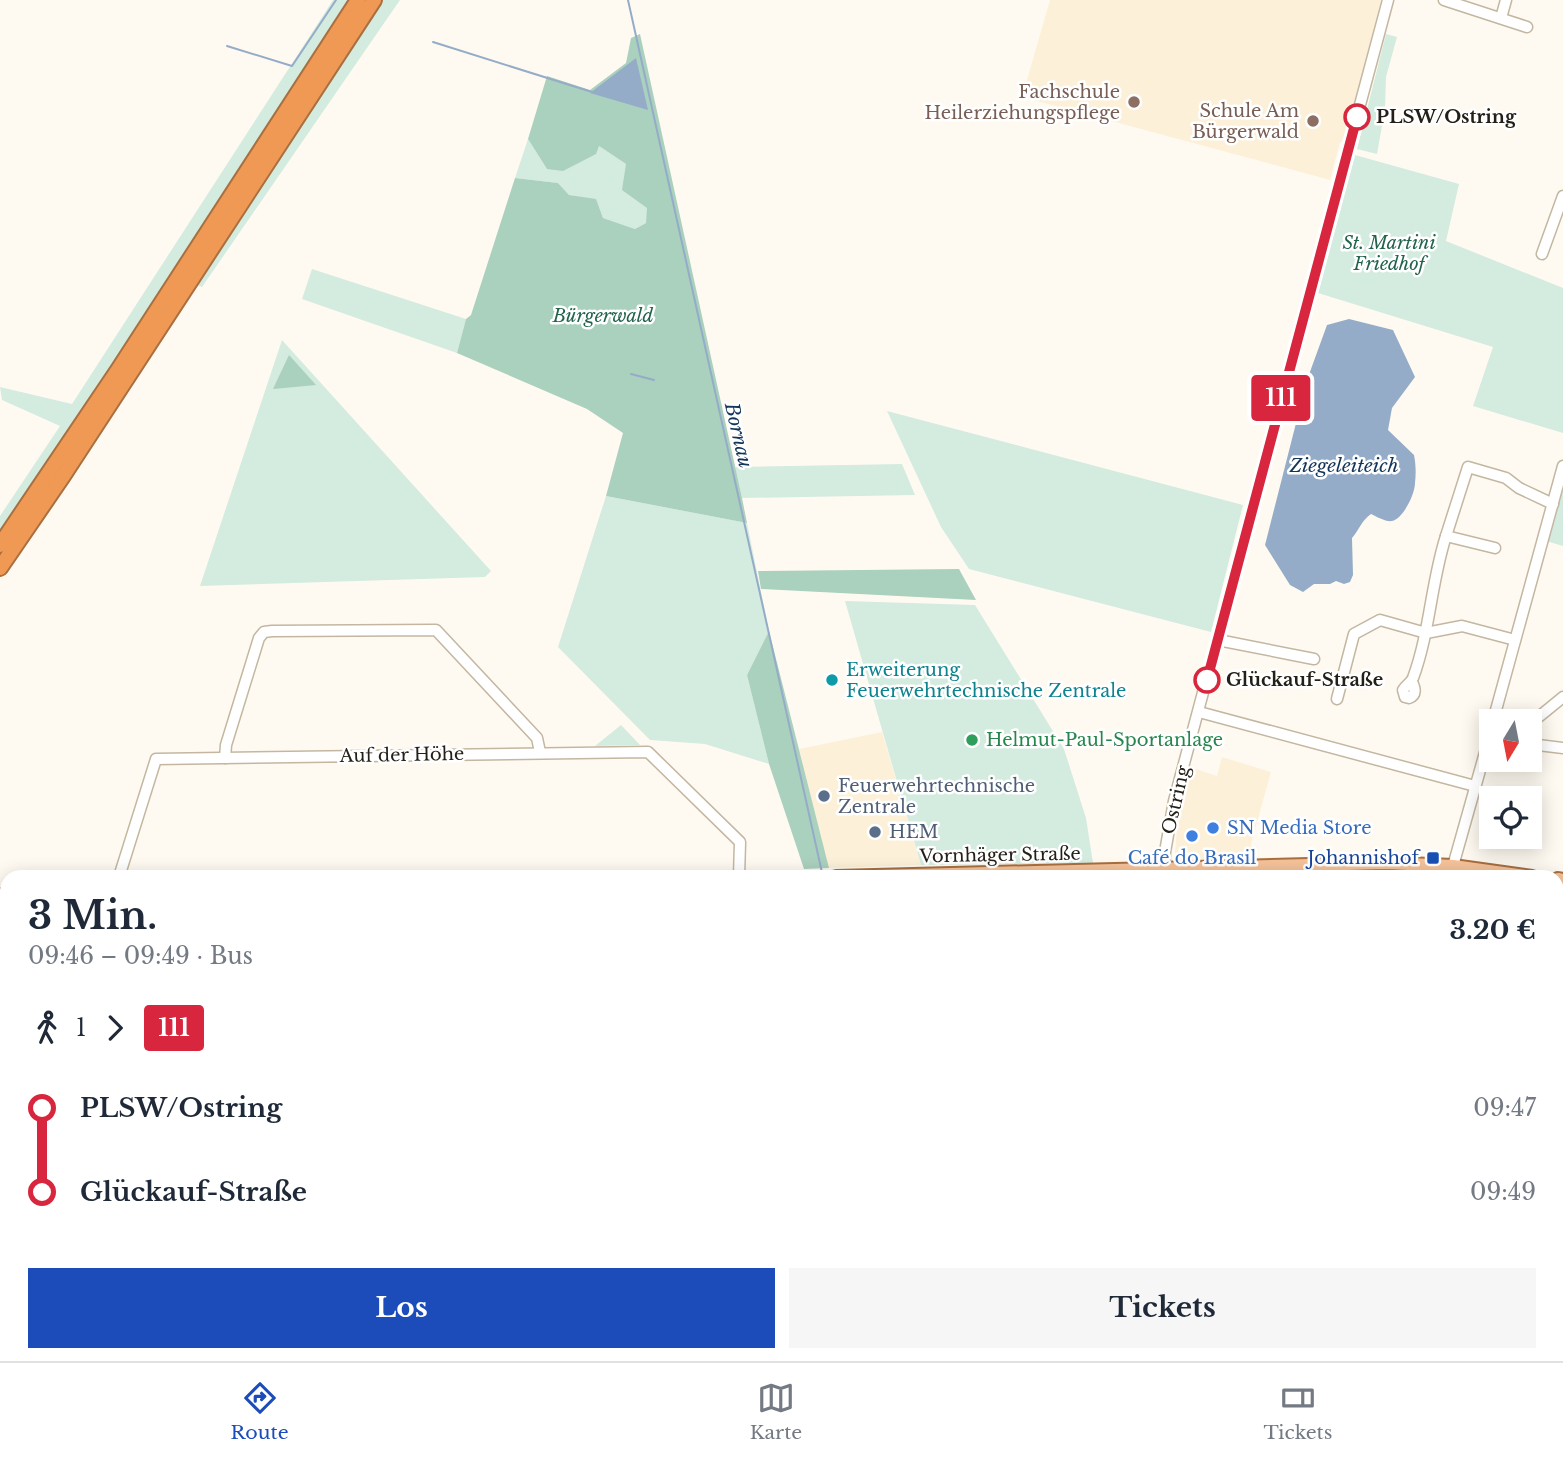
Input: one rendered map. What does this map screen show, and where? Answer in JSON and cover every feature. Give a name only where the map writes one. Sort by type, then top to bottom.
[{"type":"highway","points":[[0,545],[118,370],[358,0]]},
{"type":"highway","points":[[0,568],[374,0]]},
{"type":"main road","name":"Vornhäger Straße","points":[[1231,870],[1386,863],[1482,870]]},
{"type":"street","name":"Ostring","points":[[1165,870],[1165,852],[1173,807],[1388,0]]},
{"type":"street","points":[[1444,0],[1527,27]]},
{"type":"street","points":[[1501,18],[1506,0]]},
{"type":"street","points":[[1542,254],[1563,196]]},
{"type":"street","points":[[1496,709],[1563,466]]},
{"type":"street","points":[[1412,682],[1426,632],[1436,571],[1468,467],[1506,478],[1519,488],[1553,504]]},
{"type":"street","points":[[1446,536],[1495,548]]},
{"type":"street","points":[[1337,699],[1354,634],[1380,620],[1426,632],[1462,626],[1515,640]]},
{"type":"street","points":[[225,758],[226,745],[259,638],[264,632],[272,631],[436,629],[537,738],[540,752]]},
{"type":"street","points":[[1218,640],[1314,659]]},
{"type":"street","points":[[1542,714],[1563,697]]},
{"type":"street","points":[[1199,712],[1475,786]]},
{"type":"street","points":[[1542,745],[1563,748]]},
{"type":"street","name":"Auf der Höhe","points":[[121,870],[156,759],[648,752],[740,842],[739,870]]},
{"type":"street","points":[[1453,866],[1480,772]]},
{"type":"shaded area","points":[[1050,0],[1381,0],[1344,143],[1340,142],[1330,180],[1022,97]]},
{"type":"shaded area","points":[[882,732],[921,865],[829,868],[799,749]]},
{"type":"shaded area","points":[[1222,757],[1271,772],[1251,844],[1250,858],[1177,859],[1177,828],[1190,767],[1217,776]]},
{"type":"green space","points":[[333,0],[350,0],[126,345],[0,532],[0,516],[60,426],[2,400],[0,387],[72,404]]},
{"type":"green space","points":[[383,0],[400,0],[202,287],[197,285]]},
{"type":"green space","name":"Bürgerwald","points":[[640,34],[747,523],[606,496],[623,433],[587,409],[457,353],[466,319],[471,315],[515,178],[558,183],[569,195],[596,199],[603,218],[635,229],[646,223],[647,208],[622,190],[626,164],[599,146],[596,154],[563,171],[547,169],[528,139],[547,76],[590,90],[626,63],[631,38]]},
{"type":"green space","points":[[1386,34],[1397,37],[1386,77],[1385,109],[1377,154],[1357,149]]},
{"type":"green space","points":[[528,139],[547,169],[599,146],[626,164],[648,208],[646,223],[635,229],[603,218],[596,200],[569,195],[558,183],[515,178]]},
{"type":"green space","name":"St. Martini Friedhof","points":[[1355,155],[1459,184],[1446,241],[1563,288],[1563,433],[1473,406],[1493,347],[1318,293]]},
{"type":"green space","points":[[312,269],[466,319],[457,353],[302,299]]},
{"type":"green space","points":[[282,340],[491,571],[485,577],[200,586]]},
{"type":"green space","points":[[289,355],[316,385],[273,389]]},
{"type":"green space","points":[[887,411],[1243,505],[1211,632],[969,569],[941,527]]},
{"type":"green space","points":[[902,464],[915,495],[742,498],[735,467]]},
{"type":"green space","points":[[1563,479],[1563,546],[1546,541]]},
{"type":"green space","points":[[606,496],[747,523],[769,631],[747,675],[769,764],[705,744],[650,740],[558,647]]},
{"type":"green space","points":[[959,569],[976,600],[761,589],[758,571]]},
{"type":"green space","name":"Helmut-Paul-Sportanlage","points":[[845,601],[975,605],[1064,749],[1086,818],[1093,863],[921,865]]},
{"type":"green space","points":[[769,631],[829,868],[804,869],[769,764],[747,675]]},
{"type":"green space","points":[[621,725],[640,745],[595,746]]},
{"type":"water","points":[[636,58],[648,110],[590,93]]},
{"type":"water","name":"Ziegeleiteich","points":[[1349,319],[1393,330],[1415,377],[1392,408],[1388,430],[1414,455],[1414,488],[1408,505],[1400,516],[1387,521],[1371,514],[1352,538],[1353,575],[1350,582],[1314,584],[1303,592],[1290,585],[1265,545],[1307,380],[1327,325]]},
{"type":"waterway","points":[[227,46],[292,66],[336,0]]},
{"type":"waterway","name":"Bornau","points":[[628,0],[821,870]]},
{"type":"waterway","points":[[433,42],[592,92]]},
{"type":"waterway","points":[[631,374],[654,380]]},
{"type":"bus line","name":"111","points":[[1207,680],[1357,117]]},
{"type":"place","name":"Fachschule Heilerziehungspflege","points":[[1134,102]]},
{"type":"place","name":"PLSW/Ostring","points":[[1357,117]]},
{"type":"place","name":"Schule Am Bürgerwald","points":[[1313,121]]},
{"type":"place","name":"Erweiterung Feuerwehrtechnische Zentrale","points":[[832,680]]},
{"type":"place","name":"Glückauf-Straße","points":[[1207,680]]},
{"type":"place","name":"Helmut-Paul-Sportanlage","points":[[972,740]]},
{"type":"place","name":"Feuerwehrtechnische Zentrale","points":[[824,796]]},
{"type":"place","name":"SN Media Store","points":[[1213,828]]},
{"type":"place","name":"HEM","points":[[875,832]]},
{"type":"place","name":"Café do Brasil","points":[[1192,836]]},
{"type":"place","name":"Johannishof","points":[[1433,858]]}]
